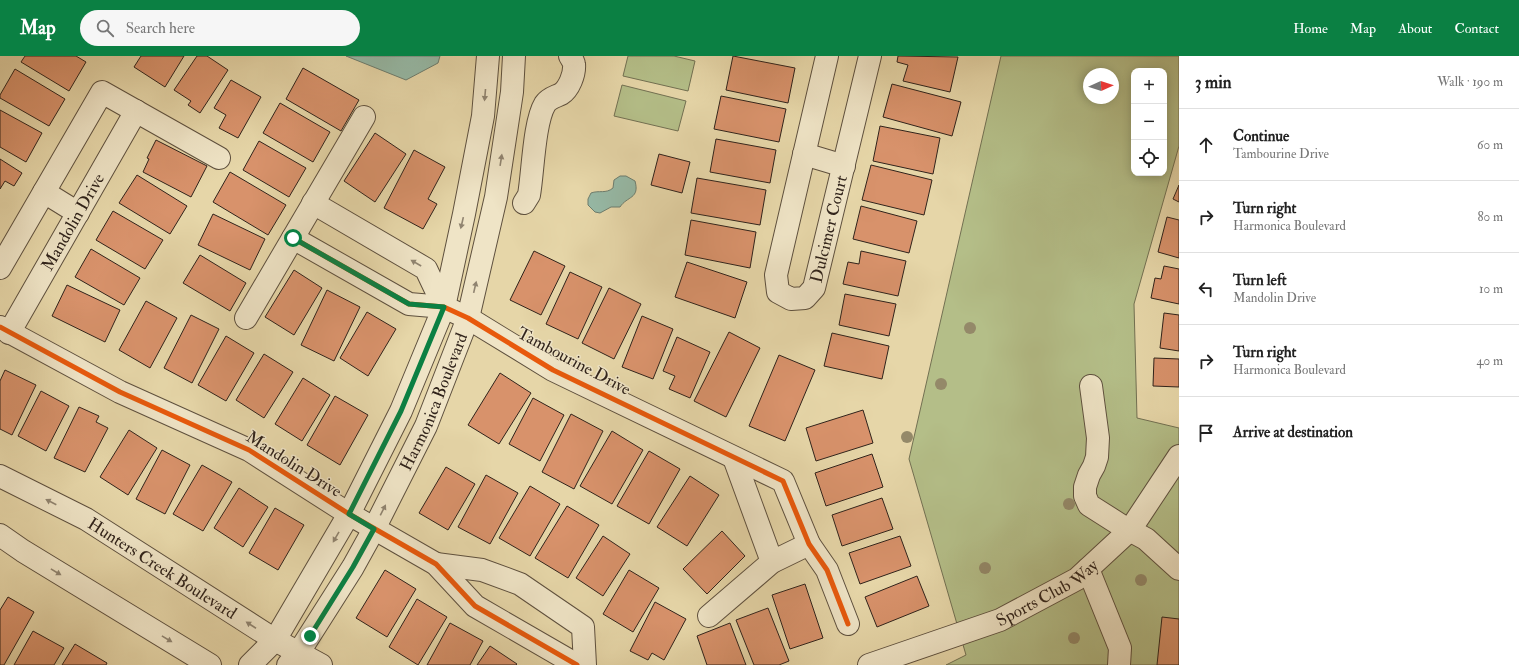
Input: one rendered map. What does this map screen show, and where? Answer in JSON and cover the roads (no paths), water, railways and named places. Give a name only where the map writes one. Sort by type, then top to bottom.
[{"type":"street","name":"Harmonica Boulevard","points":[[250,665],[275,640],[349,514],[401,411],[444,307],[483,116],[488,56]]},
{"type":"street","name":"Harmonica Boulevard","points":[[294,658],[353,567],[374,529],[426,426],[468,318],[496,197],[512,92],[514,56]]},
{"type":"street","points":[[524,203],[529,195],[540,119],[546,103],[554,96],[561,94],[567,89],[572,78],[574,64],[570,56]]},
{"type":"street","name":"Dulcimer Court","points":[[827,56],[776,275],[778,292],[790,299],[805,298],[814,288],[870,56]]},
{"type":"street","points":[[0,268],[102,92],[219,158]]},
{"type":"street","name":"Mandolin Drive","points":[[136,111],[78,213],[4,330],[120,392],[249,450],[349,514],[436,564],[475,606],[577,665]]},
{"type":"street","points":[[246,318],[364,118]]},
{"type":"street","points":[[804,154],[844,166]]},
{"type":"street","points":[[44,192],[78,213]]},
{"type":"street","points":[[313,203],[426,269],[444,307]]},
{"type":"street","name":"Tambourine Drive","points":[[293,238],[409,304],[444,307],[468,318],[553,370],[784,481],[809,544],[826,570],[848,624]]},
{"type":"street","points":[[1091,386],[1098,438],[1097,457],[1084,487],[1085,496],[1089,505],[1146,539],[1179,569]]},
{"type":"street","name":"Sports Club Way","points":[[869,665],[1000,620],[1077,579],[1130,530],[1179,456]]},
{"type":"street","points":[[734,458],[772,562]]},
{"type":"street","name":"Hunters Creek Boulevard","points":[[0,476],[86,520],[275,640],[294,658],[321,665]]},
{"type":"street","points":[[0,535],[30,555],[210,665]]},
{"type":"street","points":[[710,616],[772,562],[809,544]]},
{"type":"street","name":"Mandolin Drive","points":[[436,564],[482,570],[520,584],[583,627],[585,665]]},
{"type":"street","points":[[1088,569],[1120,648],[1119,665]]}]
